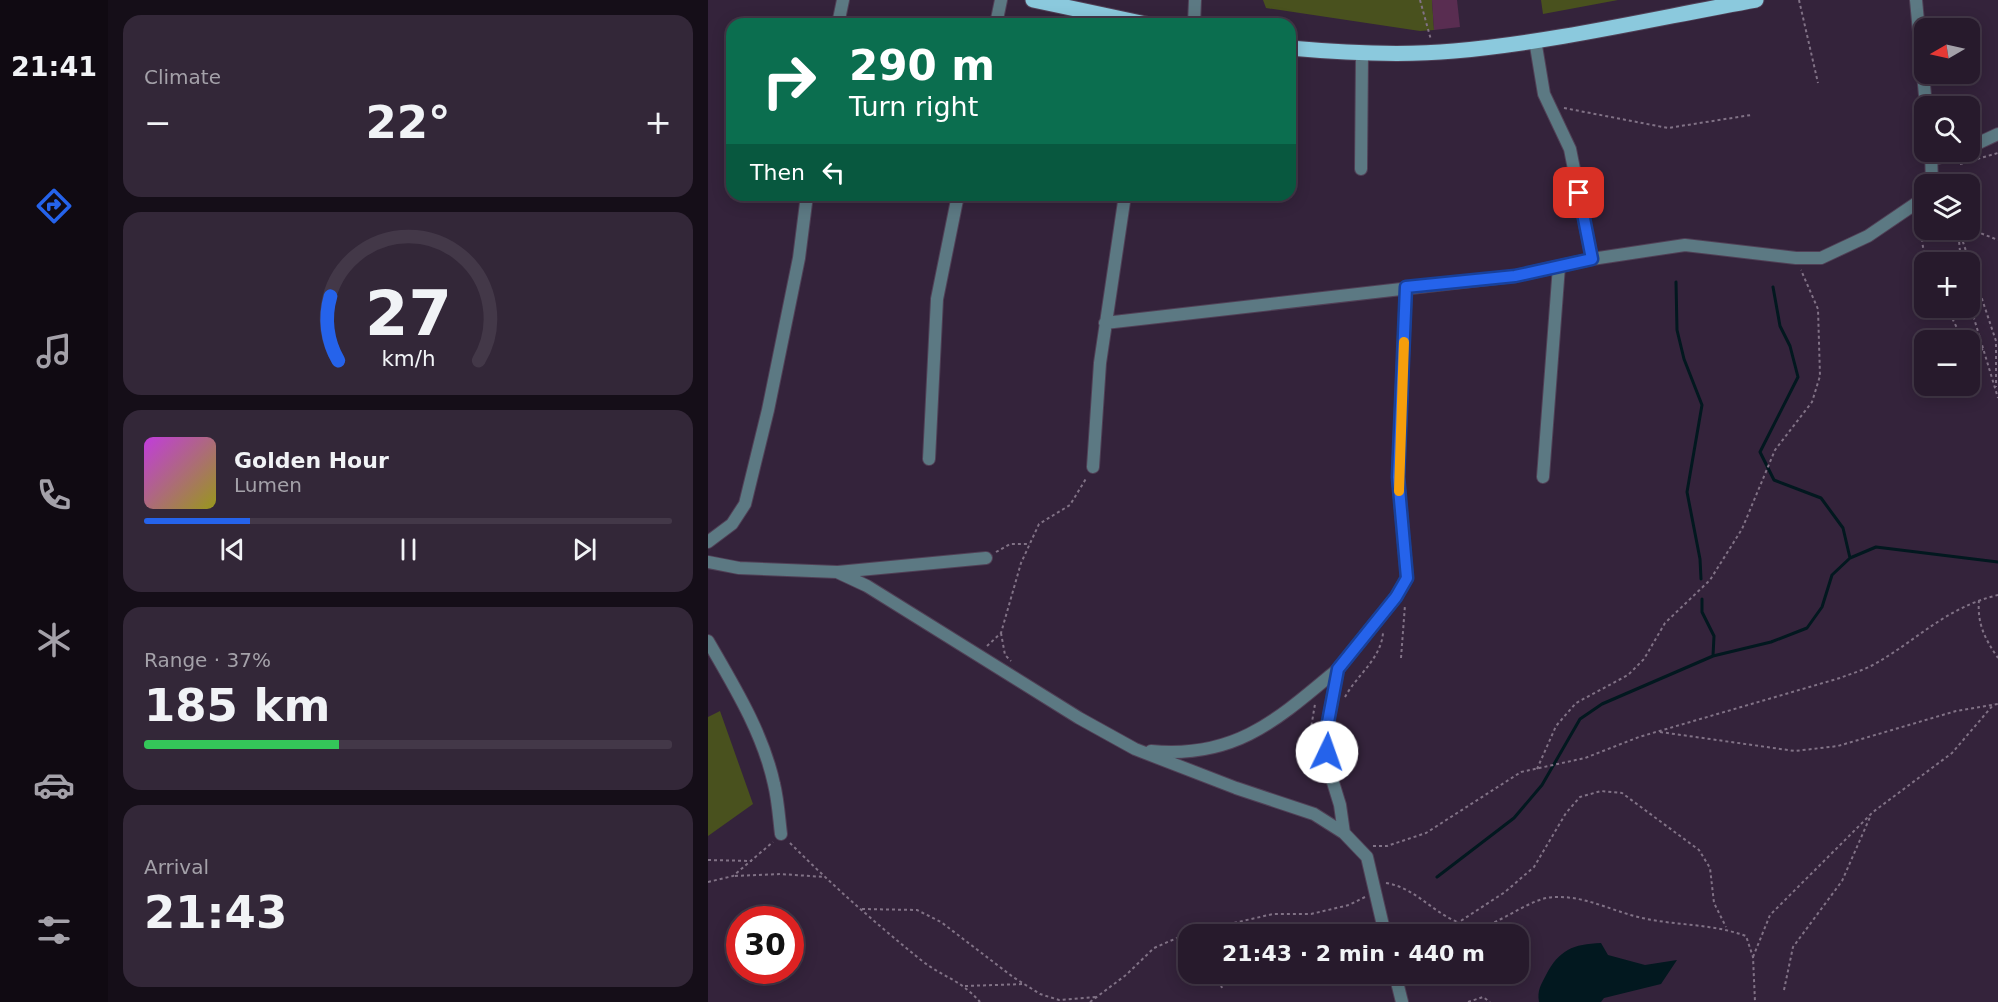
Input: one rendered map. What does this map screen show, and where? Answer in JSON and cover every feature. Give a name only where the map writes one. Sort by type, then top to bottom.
[{"type":"main road","points":[[1033,0],[1118,18]]},
{"type":"main road","points":[[1296,48],[1362,53],[1434,52],[1535,40],[1756,0]]},
{"type":"street","points":[[839,18],[843,0]]},
{"type":"street","points":[[997,18],[1001,0]]},
{"type":"street","points":[[1194,18],[1195,0]]},
{"type":"street","points":[[1916,0],[1925,96]]},
{"type":"street","points":[[1535,40],[1544,94],[1570,149],[1592,259]]},
{"type":"street","points":[[1361,169],[1362,53]]},
{"type":"street","points":[[1980,142],[1998,134]]},
{"type":"street","points":[[708,542],[732,524],[745,504],[768,410],[799,258],[806,201]]},
{"type":"street","points":[[929,459],[937,299],[957,201]]},
{"type":"street","points":[[1093,467],[1105,323],[1124,201]]},
{"type":"street","points":[[1105,323],[1515,276],[1592,259],[1685,245],[1796,258],[1821,258],[1868,236],[1914,203]]},
{"type":"street","points":[[1543,477],[1559,266]]},
{"type":"street","points":[[1135,749],[1182,754],[1206,750],[1244,737],[1282,715],[1338,669],[1384,613],[1407,578],[1398,477],[1406,287]]},
{"type":"street","points":[[708,562],[739,568],[837,572],[986,558]]},
{"type":"street","points":[[837,572],[867,586],[1079,718],[1135,749],[1236,788],[1314,814],[1344,833],[1367,857],[1383,924]]},
{"type":"street","points":[[708,641],[738,693],[764,752],[774,784],[781,834]]},
{"type":"street","points":[[1338,669],[1325,738],[1344,833]]},
{"type":"street","points":[[1398,984],[1402,1002]]},
{"type":"path","points":[[1420,0],[1434,52]]},
{"type":"path","points":[[1799,0],[1818,83]]},
{"type":"path","points":[[1549,105],[1668,128],[1751,115]]},
{"type":"path","points":[[1954,166],[1998,153]]},
{"type":"path","points":[[1980,233],[1998,240]]},
{"type":"path","points":[[1961,240],[1996,341],[1996,387]]},
{"type":"path","points":[[1537,769],[1556,726],[1576,703],[1628,675],[1644,659],[1665,623],[1710,580],[1742,529],[1775,450],[1812,402],[1820,376],[1818,309],[1796,258]]},
{"type":"path","points":[[1952,318],[1958,330],[1983,350]]},
{"type":"path","points":[[1974,318],[1998,398]]},
{"type":"path","points":[[976,654],[1001,633],[1021,563],[1040,524],[1070,505],[1093,467]]},
{"type":"path","points":[[986,558],[1010,544],[1030,544]]},
{"type":"path","points":[[1355,845],[1387,846],[1426,834],[1521,772],[1585,758],[1657,731],[1840,678],[1871,666],[1941,618],[1979,600],[1998,595]]},
{"type":"path","points":[[1979,600],[1978,617],[1985,638],[1998,658]]},
{"type":"path","points":[[1401,658],[1405,601]]},
{"type":"path","points":[[1344,701],[1370,664],[1382,640],[1384,613]]},
{"type":"path","points":[[1657,731],[1795,751],[1838,746],[1956,711],[1996,704]]},
{"type":"path","points":[[1753,957],[1770,915],[1873,812],[1952,753],[1996,704]]},
{"type":"path","points":[[1230,924],[1273,914],[1311,914],[1349,905],[1375,886],[1403,886],[1456,924],[1505,892],[1534,867],[1566,813],[1580,797],[1600,791],[1622,793],[1699,850],[1710,868],[1714,903],[1726,928]]},
{"type":"path","points":[[1784,990],[1793,947],[1842,881],[1873,812]]},
{"type":"path","points":[[733,876],[781,834],[861,909],[924,962],[965,986],[980,1002]]},
{"type":"path","points":[[708,860],[752,861]]},
{"type":"path","points":[[708,882],[733,876],[780,874],[825,877]]},
{"type":"path","points":[[1485,924],[1528,904],[1553,897],[1592,901],[1639,917],[1726,928],[1746,936],[1753,957],[1755,1002]]},
{"type":"path","points":[[861,909],[917,910],[941,922],[1040,994],[1059,1000],[1096,997]]},
{"type":"path","points":[[1090,1002],[1126,975],[1154,948],[1178,938]]},
{"type":"path","points":[[965,986],[1025,984]]},
{"type":"path","points":[[1220,984],[1222,988]]},
{"type":"path","points":[[1468,1002],[1483,997],[1490,1002]]},
{"type":"green space","points":[[1263,0],[1432,0],[1434,30],[1420,31],[1266,8]]},
{"type":"green space","points":[[1541,0],[1618,0],[1543,14]]},
{"type":"green space","points":[[720,711],[753,804],[708,836],[708,717]]},
{"type":"water","points":[[1601,943],[1608,955],[1645,965],[1677,960],[1661,984],[1604,998],[1601,1002],[1539,1002],[1541,985],[1551,966],[1562,954],[1582,945]]},
{"type":"building","points":[[1432,0],[1457,0],[1460,27],[1434,30]]},
{"type":"waterway","points":[[1676,282],[1677,330],[1684,359],[1702,405],[1687,492],[1700,559],[1701,579]]},
{"type":"waterway","points":[[1773,287],[1780,326],[1790,346],[1798,377],[1760,452],[1774,480],[1821,498],[1843,528],[1850,558]]},
{"type":"waterway","points":[[1437,877],[1514,818],[1542,785],[1580,719],[1602,704],[1713,656],[1771,642],[1807,628],[1822,607],[1832,575],[1850,558],[1876,547],[1998,562]]},
{"type":"waterway","points":[[1702,599],[1702,612],[1714,636],[1713,656]]},
{"type":"slow traffic","points":[[1399,491],[1404,342]]},
{"type":"route","points":[[1327,752],[1325,738],[1338,669],[1396,597],[1407,578],[1398,477],[1406,287],[1515,276],[1592,259],[1579,193]]}]
